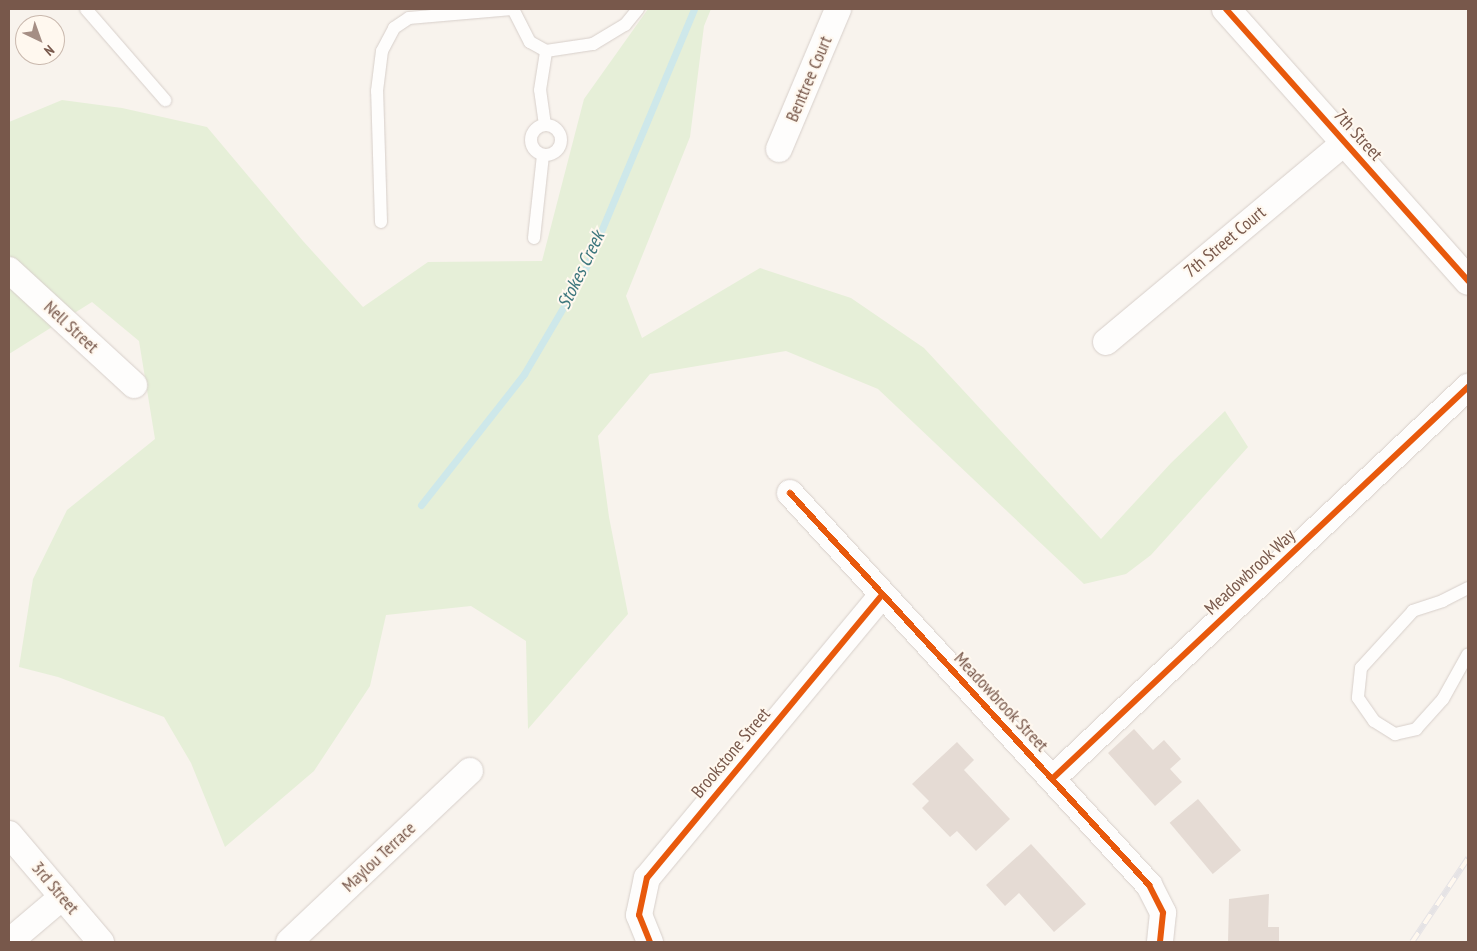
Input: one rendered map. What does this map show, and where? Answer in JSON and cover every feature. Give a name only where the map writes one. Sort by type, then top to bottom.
[{"type":"street","name":"Benttree Court","points":[[780,149],[838,9]]},
{"type":"street","name":"7th Street","points":[[1226,9],[1468,281]]},
{"type":"street","name":"7th Street Court","points":[[1106,342],[1344,142]]},
{"type":"street","name":"Nell Street","points":[[9,270],[134,385]]},
{"type":"street","name":"Meadowbrook Way","points":[[1052,779],[1468,387]]},
{"type":"street","name":"Meadowbrook Street","points":[[790,493],[1149,885],[1163,913],[1160,942]]},
{"type":"street","name":"Brookstone Street","points":[[650,942],[639,915],[646,878],[882,595]]},
{"type":"street","name":"Maylou Terrace","points":[[289,942],[470,772]]},
{"type":"street","name":"3rd Street","points":[[9,834],[101,942]]},
{"type":"street","points":[[9,942],[62,897]]},
{"type":"lane","points":[[86,9],[165,100]]},
{"type":"lane","points":[[381,222],[377,91],[382,52],[394,28],[408,18],[512,9],[530,42],[546,51],[593,44],[625,25],[638,9]]},
{"type":"lane","points":[[545,125],[540,90],[546,51]]},
{"type":"lane","points":[[545,125],[557,130],[561,141],[556,152],[543,155],[539,154],[532,147],[531,137],[536,129],[545,125]]},
{"type":"lane","points":[[534,238],[543,155]]},
{"type":"lane","points":[[1468,588],[1443,601],[1413,611],[1361,668],[1358,698],[1374,721],[1395,734],[1416,729],[1443,699],[1468,654]]},
{"type":"green space","points":[[648,9],[711,9],[704,26],[690,137],[626,296],[642,338],[760,268],[851,298],[924,348],[1101,539],[1171,463],[1225,411],[1248,447],[1151,555],[1126,574],[1084,584],[878,389],[786,351],[650,374],[598,436],[609,517],[628,614],[528,729],[526,641],[471,606],[386,615],[370,686],[314,771],[225,847],[191,763],[164,717],[58,677],[19,667],[33,579],[67,510],[155,439],[139,341],[92,302],[9,354],[9,122],[62,100],[122,108],[207,127],[303,241],[363,307],[428,262],[542,261],[584,99]]},
{"type":"building","points":[[1134,729],[1153,750],[1164,740],[1181,759],[1170,769],[1182,782],[1155,806],[1108,753]]},
{"type":"building","points":[[957,742],[974,760],[964,770],[1010,819],[976,851],[957,831],[950,837],[922,808],[929,801],[912,784]]},
{"type":"building","points":[[1198,799],[1241,850],[1213,874],[1170,823]]},
{"type":"building","points":[[1031,844],[1086,904],[1054,932],[1019,893],[1005,906],[986,885]]},
{"type":"building","points":[[1269,894],[1268,927],[1279,927],[1279,942],[1228,942],[1229,899]]},
{"type":"waterway","name":"Stokes Creek","points":[[421,505],[524,374],[584,272],[694,9]]},
{"type":"railway","points":[[1412,942],[1468,858]]},
{"type":"cycle path","points":[[1226,9],[1468,281]]},
{"type":"cycle path","points":[[1052,779],[1468,387]]},
{"type":"cycle path","points":[[790,493],[1149,885],[1163,913],[1160,942]]},
{"type":"cycle path","points":[[650,942],[639,915],[647,878],[882,595]]}]
